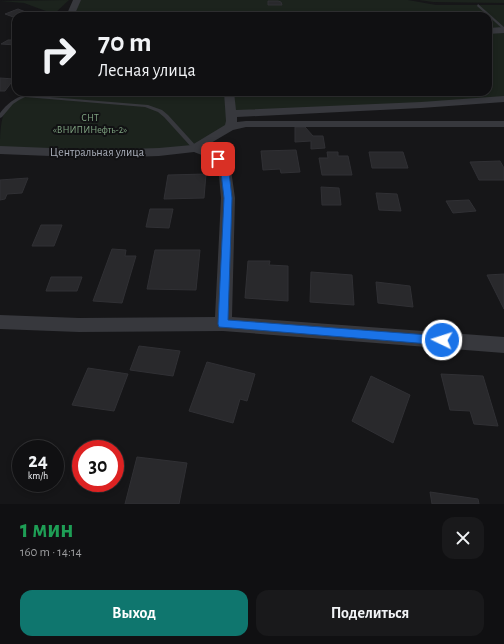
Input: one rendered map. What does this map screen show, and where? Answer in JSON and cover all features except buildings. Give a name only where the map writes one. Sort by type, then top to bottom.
[{"type":"street","points":[[72,12],[78,0]]},
{"type":"street","points":[[492,31],[504,30]]},
{"type":"street","points":[[229,96],[232,121],[230,127]]},
{"type":"street","points":[[231,114],[420,105],[504,99]]},
{"type":"street","points":[[195,148],[230,127],[246,124],[504,124]]},
{"type":"street","points":[[195,148],[211,154],[224,164],[228,198],[223,324]]},
{"type":"street","name":"Центральная улица","points":[[0,150],[100,154],[159,152],[195,148]]},
{"type":"street","points":[[0,322],[79,325],[223,324],[504,345]]},
{"type":"lane","points":[[478,5],[485,12]]},
{"type":"lane","points":[[492,18],[504,30]]},
{"type":"lane","points":[[0,116],[9,104],[17,98],[25,96],[146,106],[160,111],[166,116],[195,148]]},
{"type":"green space","points":[[69,0],[56,12],[49,12],[24,3],[0,1]]},
{"type":"green space","name":"СНТ «ВНИПИНефть-2»","points":[[77,0],[408,0],[436,5],[504,5],[504,99],[232,114],[232,121],[195,148],[159,152],[0,150],[1,125],[4,113],[10,104],[24,96],[492,96],[492,12],[72,12]]},
{"type":"green space","points":[[419,0],[504,0],[504,3],[433,2]]},
{"type":"route","points":[[218,159],[224,164],[228,198],[223,324],[442,340]]}]
